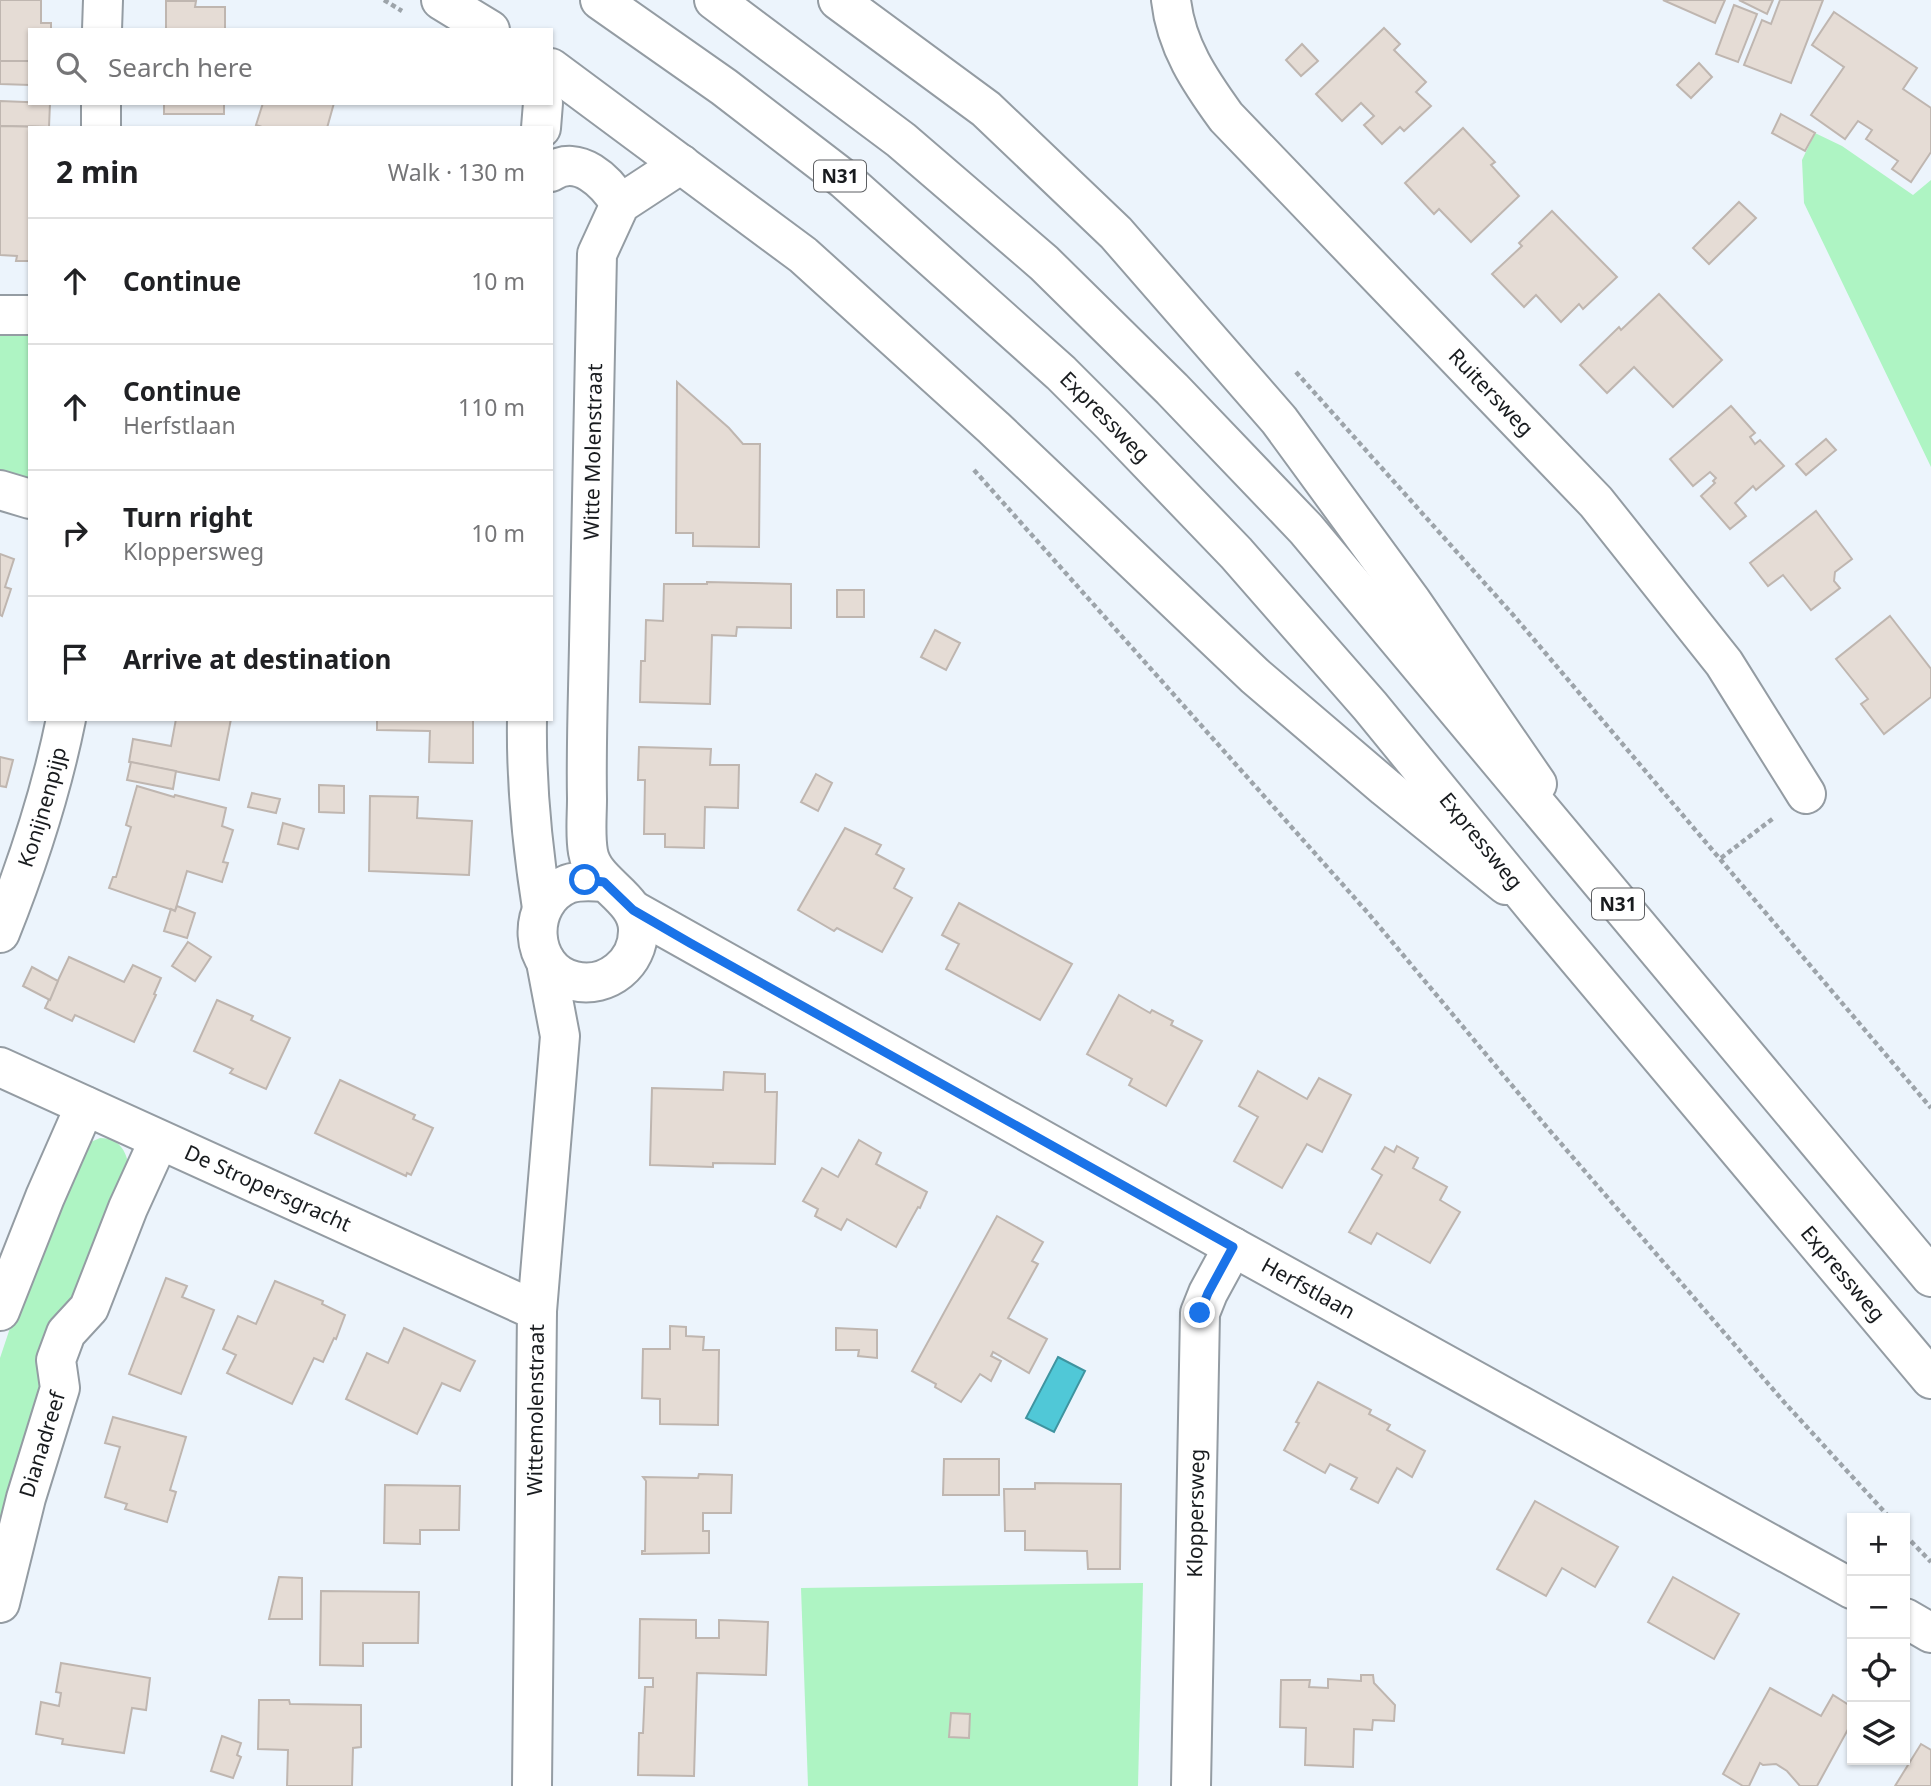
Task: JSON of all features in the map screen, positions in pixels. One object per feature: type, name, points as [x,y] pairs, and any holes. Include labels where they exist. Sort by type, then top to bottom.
[{"type":"main road","points":[[102,28],[103,0]]},
{"type":"main road","points":[[441,0],[487,28]]},
{"type":"main road","name":"Expressweg","points":[[600,0],[724,87],[845,180],[1061,373],[1236,553],[1370,706],[1537,910],[1931,1378]]},
{"type":"main road","name":"N31","points":[[714,0],[901,140],[1044,263],[1110,326],[1306,530],[1931,1277]]},
{"type":"main road","points":[[838,0],[986,109],[1116,233],[1270,410],[1412,602],[1628,915]]},
{"type":"main road","name":"Ruitersweg","points":[[1171,0],[1175,24],[1188,60],[1226,117],[1596,502],[1724,663],[1806,794]]},
{"type":"main road","name":"Expressweg","points":[[553,70],[670,171],[803,255],[994,428],[1255,676],[1385,787],[1537,910]]},
{"type":"main road","points":[[101,105],[101,126]]},
{"type":"main road","points":[[541,126],[542,105]]},
{"type":"main road","points":[[553,171],[558,167],[579,168],[597,175],[610,188],[620,204]]},
{"type":"main road","name":"Witte Molenstraat","points":[[604,882],[588,854],[586,749],[597,254],[620,204],[670,171]]},
{"type":"main road","points":[[0,315],[28,315]]},
{"type":"main road","points":[[0,490],[28,498]]},
{"type":"main road","name":"Konijnenpijp","points":[[0,933],[23,877],[42,816],[66,721]]},
{"type":"main road","points":[[527,721],[526,754],[532,843],[542,908]]},
{"type":"main road","points":[[560,1036],[614,972],[636,946],[638,928],[633,910],[604,882],[585,880],[568,884],[552,894],[542,908],[537,925],[537,942],[546,962],[558,974],[574,981],[614,972],[652,947],[690,943]]},
{"type":"main road","name":"Herfstlaan","points":[[633,910],[1233,1247],[1847,1586]]},
{"type":"main road","name":"Wittemolenstraat","points":[[532,1786],[537,1311],[560,1036],[546,962]]},
{"type":"main road","name":"De Stropersgracht","points":[[0,1067],[537,1311]]},
{"type":"main road","points":[[0,1311],[85,1106]]},
{"type":"main road","name":"Dianadreef","points":[[0,1603],[26,1498],[60,1388],[56,1360],[66,1333],[89,1308],[128,1208],[159,1140]]},
{"type":"main road","name":"Kloppersweg","points":[[1191,1786],[1200,1313],[1233,1247]]},
{"type":"main road","points":[[1910,1621],[1931,1633]]},
{"type":"path","points":[[1290,365],[1514,616],[1931,1108]]},
{"type":"path","points":[[971,466],[1368,913],[1554,1135],[1784,1402],[1885,1513]]},
{"type":"path","points":[[1721,858],[1806,794]]},
{"type":"path","points":[[1910,1540],[1931,1562]]},
{"type":"green space","points":[[1815,133],[1842,146],[1913,195],[1931,180],[1931,467],[1804,203],[1802,160]]},
{"type":"green space","points":[[0,329],[28,330],[28,483],[0,475]]},
{"type":"green space","points":[[100,1138],[112,1140],[120,1146],[129,1167],[43,1388],[0,1532],[0,1358],[12,1322],[86,1144]]},
{"type":"green space","points":[[1143,1583],[1138,1786],[808,1786],[801,1588]]},
{"type":"water","points":[[1058,1357],[1085,1371],[1054,1432],[1026,1418]]},
{"type":"building","points":[[0,0],[41,0],[41,23],[51,23],[51,28],[28,28],[28,61],[0,61]]},
{"type":"building","points":[[1663,0],[1725,0],[1715,23]]},
{"type":"building","points":[[1739,0],[1773,0],[1767,14]]},
{"type":"building","points":[[1780,0],[1823,0],[1791,83],[1744,65],[1762,20],[1771,24]]},
{"type":"building","points":[[166,1],[196,1],[195,7],[225,7],[225,28],[166,28]]},
{"type":"building","points":[[1734,5],[1757,14],[1738,62],[1716,54]]},
{"type":"building","points":[[1834,12],[1917,68],[1903,89],[1931,108],[1931,152],[1911,182],[1892,169],[1898,161],[1866,139],[1872,130],[1858,121],[1845,139],[1811,115],[1844,67],[1812,45]]},
{"type":"building","points":[[1384,28],[1400,44],[1394,50],[1426,82],[1416,92],[1431,106],[1404,131],[1400,127],[1382,144],[1364,125],[1374,116],[1361,103],[1342,121],[1316,94]]},
{"type":"building","points":[[1302,44],[1318,61],[1301,76],[1286,60]]},
{"type":"building","points":[[0,61],[28,61],[28,85],[0,84]]},
{"type":"building","points":[[1699,63],[1712,77],[1691,98],[1677,85]]},
{"type":"building","points":[[0,101],[50,105],[49,126],[0,126]]},
{"type":"building","points":[[164,105],[224,105],[224,114],[164,114]]},
{"type":"building","points":[[262,105],[333,105],[328,126],[256,125]]},
{"type":"building","points":[[1781,114],[1815,133],[1805,151],[1772,133]]},
{"type":"building","points":[[0,126],[28,127],[28,261],[16,261],[17,256],[0,255]]},
{"type":"building","points":[[1463,128],[1495,162],[1491,165],[1519,196],[1471,242],[1439,209],[1434,214],[1405,183]]},
{"type":"building","points":[[1739,202],[1756,218],[1709,264],[1693,248]]},
{"type":"building","points":[[1552,211],[1617,277],[1583,309],[1579,304],[1561,322],[1536,295],[1524,307],[1492,274],[1522,246],[1519,243]]},
{"type":"building","points":[[1659,294],[1722,360],[1673,407],[1634,367],[1607,393],[1580,365],[1619,327],[1621,330]]},
{"type":"building","points":[[677,382],[743,444],[760,444],[759,547],[693,546],[693,533],[676,533]]},
{"type":"building","points":[[1731,406],[1755,433],[1750,437],[1755,444],[1760,440],[1784,466],[1756,490],[1753,486],[1735,503],[1746,516],[1730,529],[1701,496],[1715,483],[1713,481],[1716,478],[1710,472],[1693,486],[1670,459]]},
{"type":"building","points":[[1826,439],[1836,450],[1806,475],[1796,464]]},
{"type":"building","points":[[1816,511],[1852,559],[1835,572],[1834,581],[1840,588],[1811,610],[1783,575],[1768,586],[1750,563]]},
{"type":"building","points":[[0,554],[14,559],[5,587],[11,589],[2,616],[0,615]]},
{"type":"building","points":[[664,584],[791,584],[791,628],[737,627],[736,636],[712,635],[710,704],[640,702],[646,620],[663,621]]},
{"type":"building","points":[[837,590],[864,590],[864,617],[837,617]]},
{"type":"building","points":[[1890,616],[1931,669],[1931,697],[1884,734],[1861,704],[1868,699],[1836,659]]},
{"type":"building","points":[[935,630],[960,643],[946,670],[921,657]]},
{"type":"building","points":[[176,721],[231,721],[219,780],[129,762],[133,739],[171,746]]},
{"type":"building","points":[[377,721],[473,721],[473,763],[429,762],[430,731],[377,730]]},
{"type":"building","points":[[639,747],[711,749],[710,765],[739,765],[738,808],[705,807],[704,848],[665,847],[665,834],[644,834],[645,780],[638,780]]},
{"type":"building","points":[[0,757],[13,760],[6,787],[0,786]]},
{"type":"building","points":[[131,762],[176,771],[173,789],[127,780]]},
{"type":"building","points":[[816,774],[832,783],[818,811],[801,802]]},
{"type":"building","points":[[319,785],[344,786],[344,813],[319,812]]},
{"type":"building","points":[[137,786],[226,808],[222,826],[233,830],[223,862],[228,863],[222,882],[187,871],[175,911],[109,888],[113,877],[116,877],[131,827],[126,825]]},
{"type":"building","points":[[252,793],[280,799],[276,813],[248,807]]},
{"type":"building","points":[[370,796],[418,797],[417,818],[472,821],[469,875],[369,871]]},
{"type":"building","points":[[283,823],[304,829],[298,849],[278,844]]},
{"type":"building","points":[[845,828],[881,845],[876,854],[904,869],[894,888],[912,898],[882,952],[837,928],[834,931],[798,910]]},
{"type":"building","points":[[959,903],[1072,964],[1040,1020],[946,969],[959,944],[942,935]]},
{"type":"building","points":[[177,906],[195,913],[187,938],[164,931],[171,909],[175,911]]},
{"type":"building","points":[[188,942],[211,957],[195,981],[172,966]]},
{"type":"building","points":[[69,957],[124,982],[133,965],[161,978],[134,1042],[75,1015],[72,1021],[45,1008]]},
{"type":"building","points":[[32,967],[58,981],[50,1000],[23,986]]},
{"type":"building","points":[[1119,995],[1150,1013],[1152,1010],[1173,1021],[1171,1025],[1202,1041],[1166,1106],[1129,1085],[1132,1079],[1087,1054]]},
{"type":"building","points":[[217,1000],[253,1016],[251,1020],[290,1038],[266,1089],[230,1073],[233,1069],[194,1051]]},
{"type":"building","points":[[1258,1071],[1307,1099],[1319,1078],[1351,1095],[1322,1152],[1307,1144],[1282,1188],[1234,1161],[1258,1117],[1239,1106]]},
{"type":"building","points":[[724,1072],[765,1074],[765,1092],[777,1092],[775,1164],[713,1163],[713,1167],[650,1165],[652,1088],[723,1090]]},
{"type":"building","points":[[340,1080],[415,1115],[413,1119],[433,1128],[411,1175],[407,1173],[406,1176],[315,1133]]},
{"type":"building","points":[[859,1140],[881,1153],[876,1164],[927,1192],[896,1247],[847,1219],[841,1230],[815,1216],[818,1209],[803,1201],[822,1168],[838,1177]]},
{"type":"building","points":[[1397,1146],[1418,1158],[1413,1168],[1447,1187],[1440,1200],[1460,1212],[1430,1263],[1377,1233],[1371,1244],[1349,1232],[1382,1175],[1372,1169],[1385,1147],[1394,1152]]},
{"type":"building","points":[[997,1216],[1043,1242],[1032,1261],[1038,1264],[1008,1318],[1047,1339],[1029,1373],[993,1352],[991,1356],[1001,1361],[991,1381],[980,1374],[961,1402],[912,1371]]},
{"type":"building","points":[[166,1278],[187,1286],[182,1297],[214,1310],[181,1394],[129,1374]]},
{"type":"building","points":[[275,1281],[323,1301],[322,1304],[345,1315],[323,1362],[314,1358],[292,1404],[227,1373],[236,1355],[223,1349],[238,1316],[256,1324]]},
{"type":"building","points":[[670,1326],[686,1327],[686,1336],[704,1337],[703,1350],[719,1350],[718,1425],[660,1424],[660,1399],[642,1398],[643,1349],[670,1349]]},
{"type":"building","points":[[404,1328],[475,1361],[460,1391],[442,1383],[417,1434],[346,1399],[367,1353],[388,1363]]},
{"type":"building","points":[[836,1328],[877,1330],[877,1358],[858,1356],[859,1350],[836,1350]]},
{"type":"building","points":[[1318,1382],[1371,1410],[1369,1414],[1390,1425],[1387,1430],[1425,1451],[1412,1477],[1397,1468],[1378,1503],[1351,1489],[1357,1478],[1330,1464],[1325,1473],[1284,1450]]},
{"type":"building","points":[[113,1417],[186,1437],[170,1490],[176,1492],[167,1522],[125,1509],[127,1504],[105,1497],[120,1447],[105,1443]]},
{"type":"building","points":[[944,1459],[999,1459],[999,1495],[943,1495]]},
{"type":"building","points":[[699,1474],[732,1475],[731,1513],[703,1513],[703,1531],[709,1531],[709,1553],[642,1554],[642,1551],[645,1551],[646,1481],[643,1477],[698,1478]]},
{"type":"building","points":[[1035,1483],[1121,1484],[1120,1569],[1088,1569],[1087,1551],[1025,1550],[1025,1531],[1005,1531],[1004,1489],[1035,1489]]},
{"type":"building","points":[[385,1485],[460,1486],[459,1530],[420,1530],[420,1544],[384,1543]]},
{"type":"building","points":[[1535,1501],[1618,1547],[1595,1587],[1562,1568],[1546,1596],[1497,1569]]},
{"type":"building","points":[[279,1577],[302,1578],[302,1619],[269,1619]]},
{"type":"building","points":[[1673,1577],[1739,1614],[1714,1659],[1648,1622]]},
{"type":"building","points":[[321,1591],[419,1592],[418,1643],[363,1643],[363,1666],[320,1665]]},
{"type":"building","points":[[640,1619],[696,1620],[696,1638],[719,1638],[719,1620],[768,1622],[766,1675],[697,1673],[694,1776],[638,1775],[639,1733],[643,1733],[645,1687],[653,1687],[653,1678],[639,1678]]},
{"type":"building","points":[[61,1663],[150,1678],[146,1710],[132,1708],[124,1753],[62,1744],[63,1739],[36,1734],[41,1702],[59,1706],[61,1693],[56,1692]]},
{"type":"building","points":[[1361,1675],[1373,1675],[1374,1683],[1395,1705],[1394,1721],[1373,1720],[1372,1730],[1354,1729],[1353,1767],[1305,1765],[1306,1728],[1280,1727],[1281,1680],[1310,1680],[1309,1687],[1328,1688],[1328,1679],[1361,1681]]},
{"type":"building","points":[[1770,1688],[1821,1716],[1833,1695],[1847,1704],[1847,1731],[1817,1786],[1800,1786],[1787,1771],[1776,1764],[1760,1763],[1749,1786],[1743,1786],[1723,1774]]},
{"type":"building","points":[[259,1700],[289,1700],[290,1704],[361,1705],[361,1747],[353,1748],[352,1786],[287,1786],[288,1750],[258,1749]]},
{"type":"building","points":[[951,1713],[970,1714],[969,1738],[949,1737]]},
{"type":"building","points":[[222,1736],[241,1743],[237,1755],[241,1757],[233,1778],[211,1771]]},
{"type":"building","points":[[1921,1744],[1931,1750],[1931,1786],[1895,1786]]},
{"type":"route","points":[[585,880],[604,882],[633,910],[1233,1247],[1200,1313]]}]
